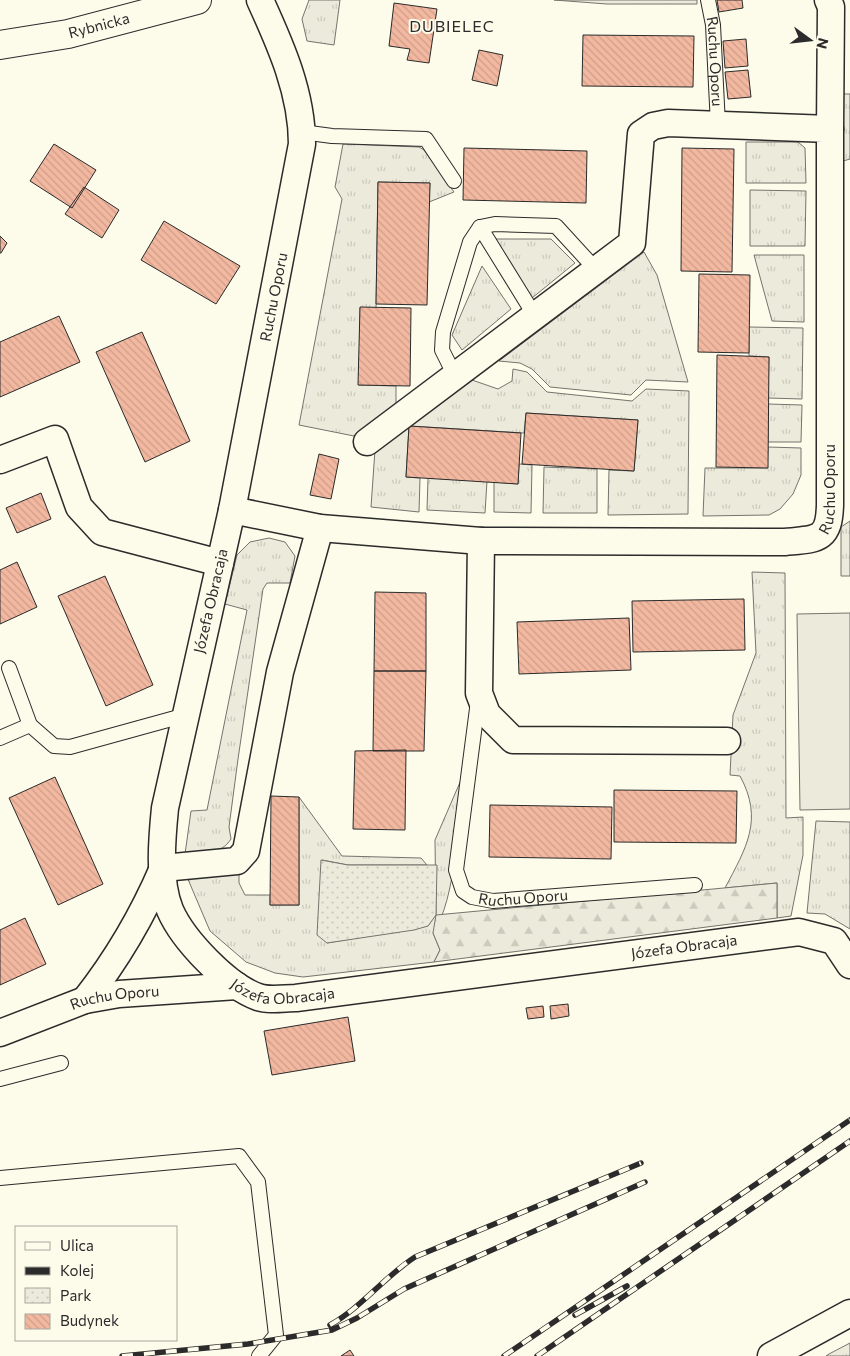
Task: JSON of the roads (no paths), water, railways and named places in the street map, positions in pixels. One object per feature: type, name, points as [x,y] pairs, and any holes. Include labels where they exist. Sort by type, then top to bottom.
[{"type":"street","name":"Rybnicka","points":[[0,45],[68,34],[197,0]]},
{"type":"street","name":"Ruchu Oporu","points":[[260,0],[278,40],[294,87],[302,115],[302,144],[232,510],[320,528],[481,541],[785,542],[809,539],[822,535],[829,525],[831,7],[828,0]]},
{"type":"street","name":"Ruchu Oporu","points":[[367,442],[632,243],[641,134],[653,126],[668,123],[830,129]]},
{"type":"street","points":[[0,460],[55,439],[79,508],[102,532],[220,563]]},
{"type":"street","name":"Józefa Obracaja","points":[[232,510],[165,808],[160,847],[170,910],[202,955],[236,986],[260,998],[296,998],[799,932],[834,941],[850,965]]},
{"type":"street","points":[[86,1000],[113,964],[135,929],[163,868],[237,860],[246,852],[280,672],[320,528]]},
{"type":"street","name":"Ruchu Oporu","points":[[481,541],[479,693],[487,714],[513,740],[727,741]]},
{"type":"street","name":"Ruchu Oporu","points":[[0,1033],[86,1000],[119,994],[236,986]]},
{"type":"street","points":[[771,1356],[850,1313]]},
{"type":"lane","name":"Ruchu Oporu","points":[[708,0],[713,24],[718,125]]},
{"type":"lane","points":[[302,132],[332,136],[426,139],[454,180]]},
{"type":"lane","points":[[455,376],[442,350],[443,332],[470,242],[480,227],[495,224],[556,226],[595,271]]},
{"type":"lane","points":[[480,227],[535,316]]},
{"type":"lane","points":[[9,668],[30,725],[54,746],[70,747],[186,715]]},
{"type":"lane","name":"Ruchu Oporu","points":[[479,693],[456,870],[463,891],[472,897],[493,901],[695,885]]},
{"type":"lane","points":[[0,738],[30,725]]},
{"type":"lane","points":[[0,1079],[61,1063]]},
{"type":"lane","points":[[0,1178],[239,1156],[258,1182],[276,1335],[259,1356]]},
{"type":"railway","points":[[504,1356],[850,1120]]},
{"type":"railway","points":[[537,1356],[850,1141]]},
{"type":"railway","points":[[330,1325],[342,1318],[415,1257],[641,1163]]},
{"type":"railway","points":[[122,1356],[248,1344],[332,1330],[357,1318],[404,1289],[645,1182]]},
{"type":"railway","points":[[575,1315],[627,1286]]},
{"type":"district","name":"DUBIELEC","points":[[452,26]]}]
